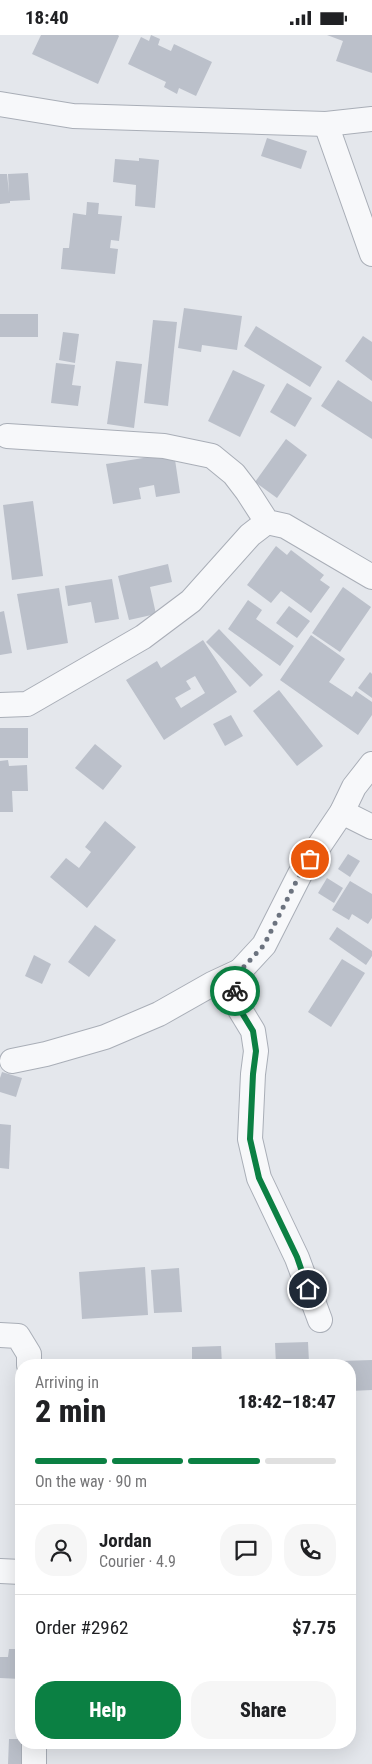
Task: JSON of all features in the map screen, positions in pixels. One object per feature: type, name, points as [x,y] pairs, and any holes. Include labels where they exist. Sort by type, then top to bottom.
[{"type":"street","points":[[0,104],[73,116],[326,124],[372,119]]},
{"type":"street","points":[[326,124],[372,254]]},
{"type":"street","points":[[8,436],[164,446],[212,456],[234,474],[267,522],[285,526],[372,577]]},
{"type":"street","points":[[0,705],[27,704],[143,637],[191,601],[250,535],[267,522]]},
{"type":"street","points":[[320,1320],[297,1257],[259,1178],[250,1139],[256,1051],[253,1031],[239,1008],[234,986],[240,971],[264,945],[300,874],[342,812],[354,787],[372,764]]},
{"type":"street","points":[[342,812],[372,827]]},
{"type":"street","points":[[12,1061],[46,1054],[105,1037],[159,1014],[212,984],[240,971]]},
{"type":"street","points":[[0,1335],[18,1336],[29,1353],[29,1359]]},
{"type":"street","points":[[0,1571],[15,1572]]},
{"type":"street","points":[[34,1749],[34,1764]]},
{"type":"building","points":[[41,35],[119,36],[98,84],[32,54]]},
{"type":"building","points":[[151,35],[160,39],[158,45],[171,51],[174,44],[212,62],[196,96],[179,88],[177,94],[164,87],[166,82],[128,64],[141,37],[149,41]]},
{"type":"building","points":[[327,35],[372,35],[372,73],[336,61],[343,41]]},
{"type":"building","points":[[267,138],[307,151],[301,169],[261,156]]},
{"type":"building","points":[[139,158],[159,160],[155,208],[135,206],[136,185],[113,182],[115,159],[139,161]]},
{"type":"building","points":[[28,173],[30,200],[10,201],[10,203],[0,204],[0,174],[7,174],[9,193],[8,174]]},
{"type":"building","points":[[87,202],[99,203],[98,214],[122,216],[119,241],[111,240],[110,248],[118,249],[115,274],[61,269],[63,248],[69,248],[73,213],[86,215]]},
{"type":"building","points":[[184,308],[242,316],[237,350],[202,345],[201,352],[178,348]]},
{"type":"building","points":[[0,314],[38,314],[38,337],[0,337]]},
{"type":"building","points":[[153,320],[177,322],[168,406],[144,403]]},
{"type":"building","points":[[256,326],[322,367],[310,387],[244,346]]},
{"type":"building","points":[[63,332],[79,334],[75,363],[59,360]]},
{"type":"building","points":[[363,336],[372,342],[372,381],[345,361]]},
{"type":"building","points":[[116,361],[142,364],[134,428],[107,424]]},
{"type":"building","points":[[56,363],[75,365],[72,385],[81,386],[78,406],[51,403]]},
{"type":"building","points":[[233,370],[265,385],[240,437],[208,421]]},
{"type":"building","points":[[338,380],[372,402],[372,439],[321,406]]},
{"type":"building","points":[[287,383],[312,398],[295,427],[270,412]]},
{"type":"building","points":[[286,439],[307,455],[277,498],[255,482]]},
{"type":"building","points":[[174,453],[180,493],[156,497],[154,485],[139,488],[141,499],[113,504],[106,464]]},
{"type":"building","points":[[33,501],[43,576],[12,580],[3,505]]},
{"type":"building","points":[[276,546],[287,555],[291,550],[324,575],[320,580],[330,587],[311,613],[281,591],[271,603],[247,585]]},
{"type":"building","points":[[168,564],[172,582],[150,587],[156,614],[129,620],[118,576]]},
{"type":"building","points":[[112,579],[119,619],[95,623],[91,602],[68,606],[65,586]]},
{"type":"building","points":[[343,587],[371,607],[340,652],[312,633]]},
{"type":"building","points":[[59,588],[68,643],[27,650],[17,594]]},
{"type":"building","points":[[248,600],[262,610],[256,619],[294,646],[280,666],[228,629]]},
{"type":"building","points":[[289,606],[310,621],[297,638],[276,623]]},
{"type":"building","points":[[4,611],[12,653],[0,655],[0,612]]},
{"type":"building","points":[[219,629],[263,675],[250,687],[206,642]]},
{"type":"building","points":[[311,635],[345,659],[329,682],[352,697],[356,691],[372,702],[372,715],[358,735],[280,680]]},
{"type":"building","points":[[203,640],[237,692],[164,740],[126,680],[157,661],[161,668]],"holes":[[[195,676],[205,693],[181,708],[175,698],[191,689],[186,681]]]},
{"type":"building","points":[[370,672],[372,674],[372,698],[358,688]]},
{"type":"building","points":[[279,690],[323,746],[297,766],[253,711]]},
{"type":"building","points":[[231,715],[243,736],[225,746],[213,724]]},
{"type":"building","points":[[0,728],[28,728],[28,758],[0,758]]},
{"type":"building","points":[[95,744],[122,766],[103,790],[75,768]]},
{"type":"building","points":[[8,760],[9,766],[27,765],[28,791],[12,791],[13,812],[0,812],[0,761]]},
{"type":"building","points":[[105,821],[136,847],[87,908],[50,877],[66,858],[79,868],[91,852],[85,847]]},
{"type":"building","points":[[348,854],[360,861],[350,877],[338,869]]},
{"type":"building","points":[[327,878],[343,888],[334,903],[318,893]]},
{"type":"building","points":[[350,881],[372,894],[372,918],[368,924],[352,914],[349,920],[332,910]]},
{"type":"building","points":[[95,925],[116,940],[89,977],[68,962]]},
{"type":"building","points":[[337,927],[372,951],[372,956],[366,965],[329,939]]},
{"type":"building","points":[[34,955],[51,964],[42,984],[25,976]]},
{"type":"building","points":[[342,959],[365,973],[331,1027],[308,1012]]},
{"type":"building","points":[[2,1072],[22,1078],[16,1097],[0,1092]]},
{"type":"building","points":[[0,1124],[11,1125],[9,1169],[0,1168]]},
{"type":"building","points":[[145,1267],[148,1315],[82,1319],[79,1272]]},
{"type":"building","points":[[179,1268],[182,1312],[154,1313],[151,1270]]},
{"type":"building","points":[[308,1342],[309,1359],[276,1359],[275,1343]]},
{"type":"building","points":[[221,1346],[222,1359],[192,1359],[192,1347]]},
{"type":"building","points":[[372,1360],[372,1390],[356,1391],[356,1361]]},
{"type":"building","points":[[9,1649],[15,1649],[15,1679],[0,1678],[0,1657],[8,1657]]},
{"type":"building","points":[[9,1739],[15,1739],[15,1749],[31,1749],[30,1764],[8,1764]]},
{"type":"way so far","points":[[235,991],[234,986],[240,971],[264,945],[300,874],[310,859]]},
{"type":"route","points":[[235,991],[239,1008],[253,1031],[256,1051],[250,1139],[259,1178],[297,1257],[308,1289]]}]
